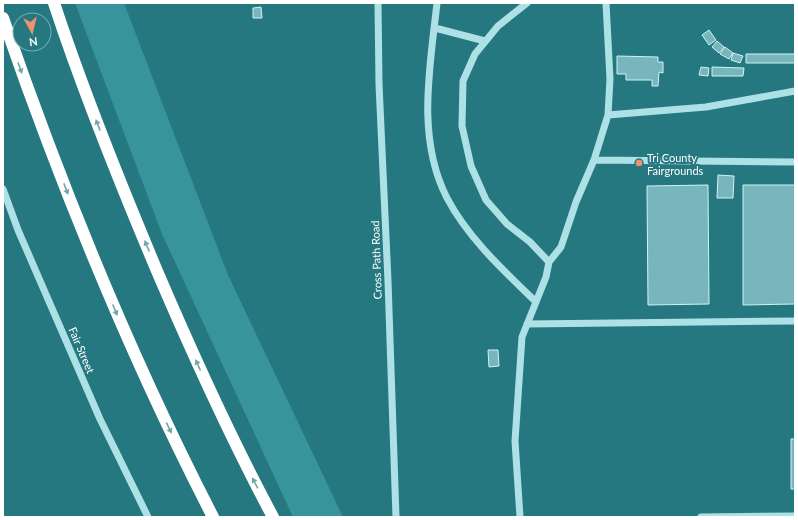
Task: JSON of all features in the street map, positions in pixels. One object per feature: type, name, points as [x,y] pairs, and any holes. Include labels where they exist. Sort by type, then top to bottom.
[{"type":"highway","points":[[54,3],[112,161],[155,266],[231,436],[273,517]]},
{"type":"highway","points":[[3,18],[57,166],[109,297],[158,406],[213,517]]},
{"type":"street","name":"Cross Path Road","points":[[378,3],[379,84],[396,517]]},
{"type":"street","points":[[437,3],[428,104],[429,139],[437,173],[447,198],[475,238],[536,302]]},
{"type":"street","points":[[527,3],[498,26],[475,54],[463,81],[462,126],[471,166],[486,200],[507,224],[530,242],[549,262]]},
{"type":"street","points":[[520,517],[515,441],[522,337],[546,277],[549,262],[561,247],[576,202],[594,160],[608,115],[610,79],[606,3]]},
{"type":"street","points":[[435,28],[485,42]]},
{"type":"street","points":[[608,115],[706,107],[795,91]]},
{"type":"street","points":[[594,160],[795,162]]},
{"type":"street","name":"Fair Street","points":[[3,189],[18,230],[97,412],[148,517]]},
{"type":"street","points":[[527,324],[795,321]]},
{"type":"street","points":[[701,517],[795,516]]},
{"type":"shaded area","points":[[75,3],[124,3],[228,275],[343,517],[293,517],[162,234]]},
{"type":"building","points":[[261,7],[262,18],[253,18],[253,8]]},
{"type":"building","points":[[709,30],[716,40],[709,45],[702,35]]},
{"type":"building","points":[[717,41],[724,47],[719,53],[712,47]]},
{"type":"building","points":[[725,47],[733,53],[729,59],[720,54]]},
{"type":"building","points":[[733,53],[743,56],[740,63],[731,60]]},
{"type":"building","points":[[746,54],[795,54],[795,63],[746,63]]},
{"type":"building","points":[[617,56],[658,57],[658,62],[663,62],[663,73],[659,72],[658,86],[652,86],[652,80],[626,80],[626,74],[617,74]]},
{"type":"building","points":[[701,67],[709,68],[708,76],[699,75]]},
{"type":"building","points":[[712,67],[744,68],[743,76],[712,76]]},
{"type":"building","points":[[718,175],[734,176],[733,198],[717,198]]},
{"type":"building","points":[[708,185],[709,304],[648,305],[647,186]]},
{"type":"building","points":[[743,185],[795,185],[795,304],[743,305]]},
{"type":"building","points":[[488,350],[498,350],[499,366],[489,367]]},
{"type":"building","points":[[791,439],[795,439],[795,489],[791,489]]},
{"type":"place","name":"Tri County Fairgrounds","points":[[639,163]]}]
